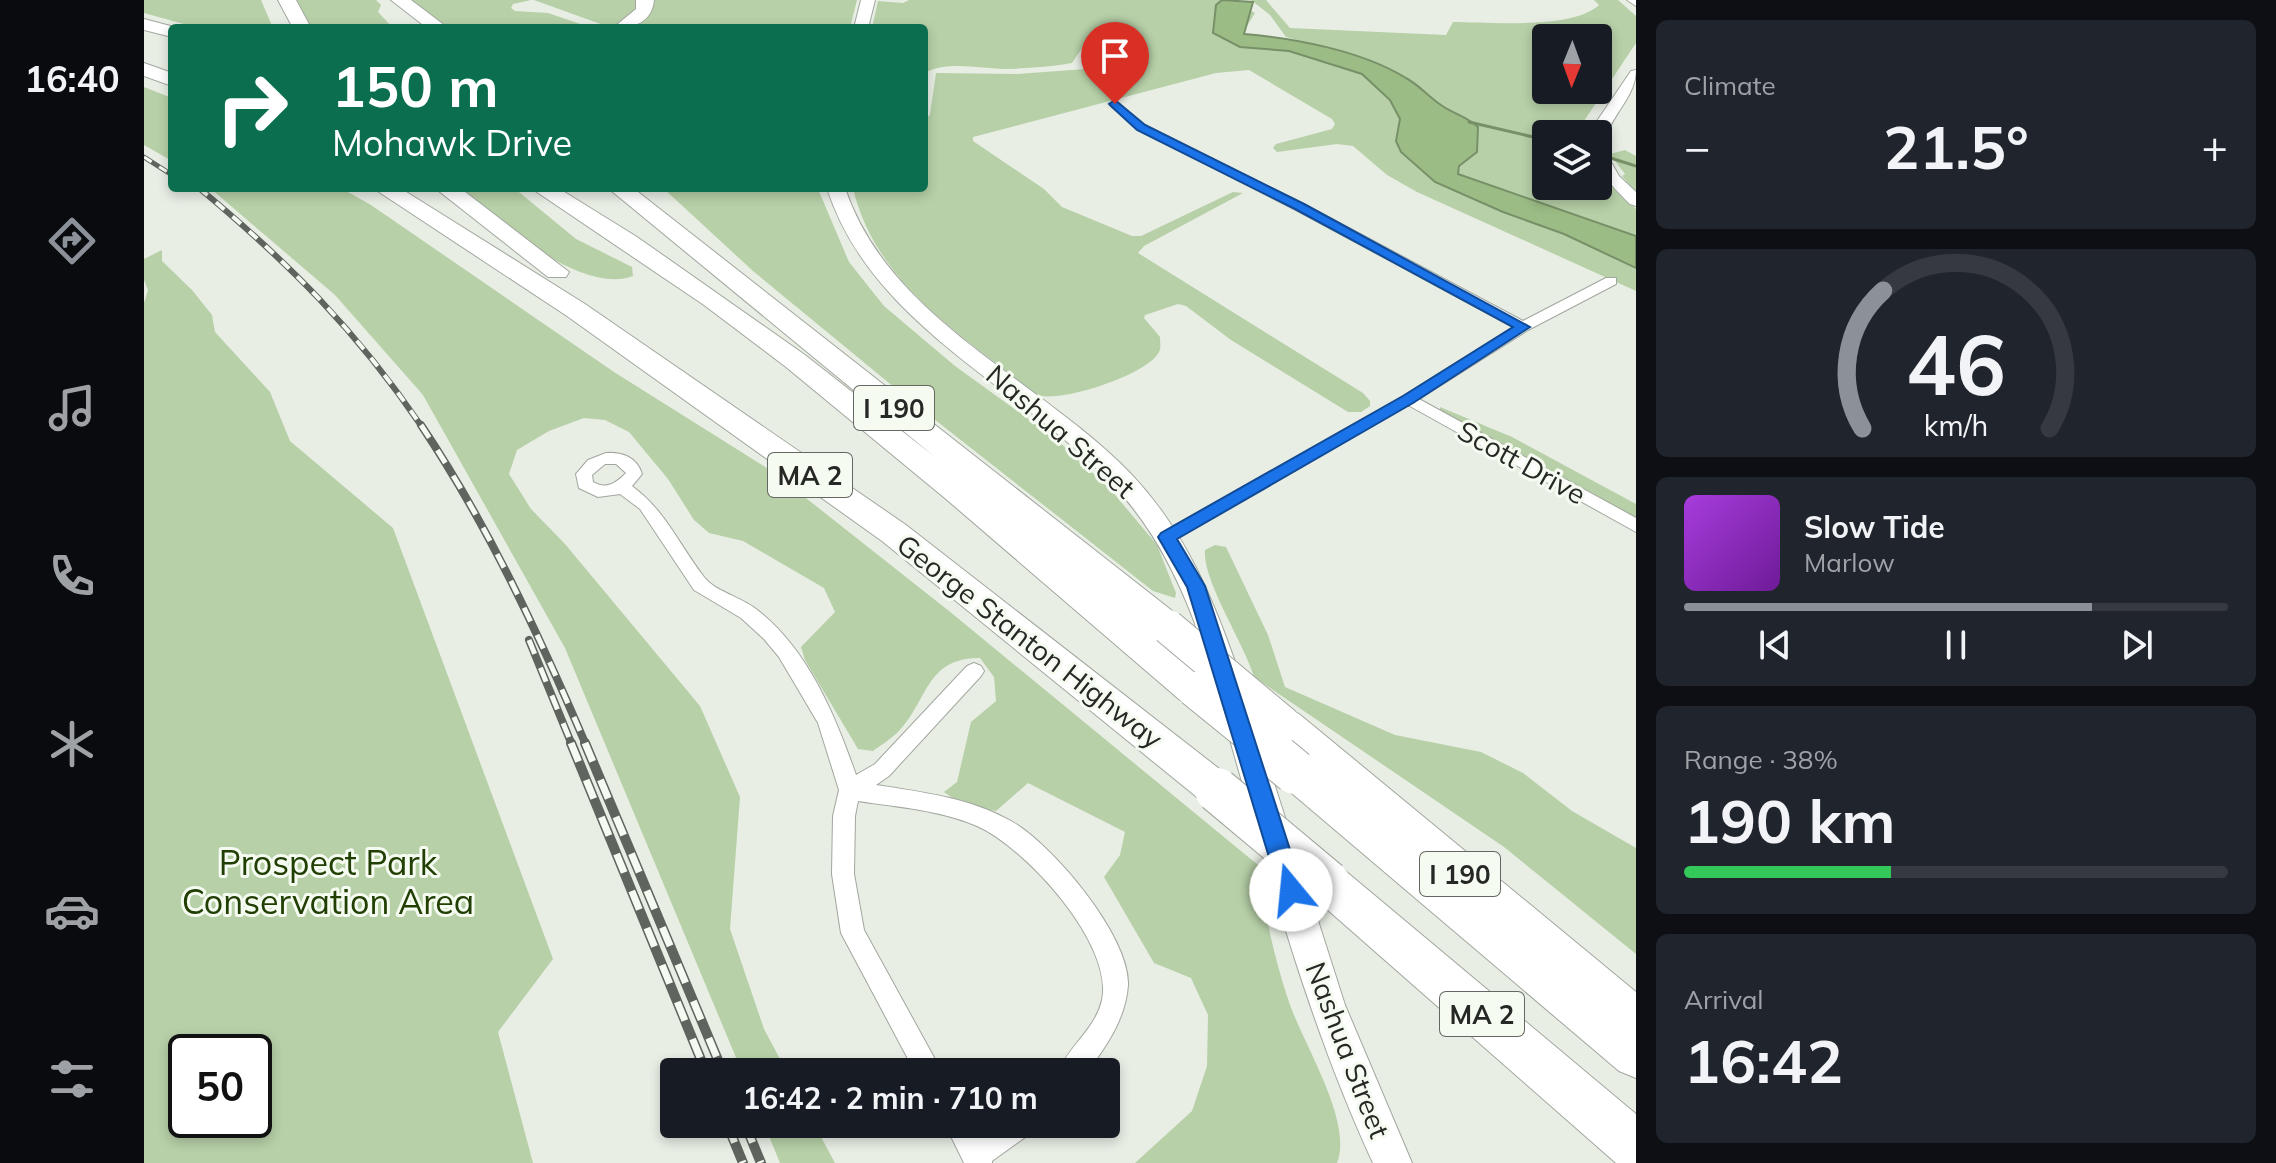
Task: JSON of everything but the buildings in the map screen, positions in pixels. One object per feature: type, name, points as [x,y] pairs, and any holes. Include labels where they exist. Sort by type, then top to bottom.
[{"type":"highway","points":[[287,0],[300,24]]},
{"type":"highway","points":[[389,0],[415,24]]},
{"type":"highway","points":[[400,0],[433,24]]},
{"type":"highway","points":[[627,24],[644,11],[645,0]]},
{"type":"highway","points":[[144,24],[168,31]]},
{"type":"highway","points":[[144,69],[168,78]]},
{"type":"highway","name":"George Stanton Highway","points":[[390,192],[576,310],[894,533],[1217,790],[1636,1147]]},
{"type":"highway","points":[[451,192],[760,422],[894,533]]},
{"type":"highway","name":"MA 2","points":[[548,192],[651,257],[807,370],[1636,1054]]},
{"type":"highway","name":"I 190","points":[[624,192],[1168,627],[1636,1022]]},
{"type":"highway","points":[[652,192],[750,293]]},
{"type":"main road","name":"Nashua Street","points":[[837,192],[848,226],[884,278],[912,307],[1070,433],[1105,465],[1141,501],[1196,586],[1335,1032],[1365,1108],[1393,1163]]},
{"type":"street","points":[[1605,120],[1636,74]]},
{"type":"street","points":[[1115,104],[1141,127],[1300,207],[1523,327]]},
{"type":"street","points":[[1612,176],[1636,201]]},
{"type":"street","points":[[1167,537],[1408,399],[1523,327],[1611,281]]},
{"type":"street","name":"Scott Drive","points":[[1408,399],[1636,526]]},
{"type":"street","points":[[622,487],[646,505],[700,585],[748,613],[786,652],[827,721],[850,790],[844,816],[843,874],[853,933],[921,1058]]},
{"type":"street","points":[[850,790],[882,770],[974,671]]},
{"type":"street","points":[[850,790],[947,807],[1005,829],[1055,876],[1107,942],[1117,974],[1117,990],[1106,1023],[1081,1058]]},
{"type":"street","points":[[966,1138],[977,1159],[1004,1138]]},
{"type":"green space","points":[[144,0],[261,0],[271,24],[184,24],[144,13]]},
{"type":"green space","points":[[295,0],[376,0],[381,5],[378,12],[389,24],[307,24]]},
{"type":"green space","points":[[406,0],[531,0],[513,4],[511,8],[515,11],[548,13],[580,24],[443,24]]},
{"type":"green space","points":[[534,0],[635,0],[636,10],[621,24],[600,24]]},
{"type":"green space","points":[[650,0],[857,0],[851,24],[634,24]]},
{"type":"green space","points":[[909,0],[1231,0],[1255,13],[1245,29],[1245,36],[1270,49],[1289,51],[1362,74],[1390,100],[1400,119],[1396,141],[1435,181],[1503,212],[1564,234],[1636,268],[1636,291],[1417,192],[1387,175],[1353,146],[1337,144],[1277,152],[1273,148],[1276,144],[1332,129],[1335,124],[1332,119],[1249,70],[1216,73],[973,137],[973,141],[1044,189],[1062,207],[1132,236],[1141,236],[1233,192],[1243,193],[1144,246],[1138,253],[1363,393],[1370,406],[1361,412],[1348,412],[1231,340],[1186,306],[1178,304],[1145,315],[1144,318],[1160,337],[1160,351],[1149,363],[1100,386],[1064,395],[1037,395],[926,306],[902,280],[881,253],[864,222],[854,192],[928,192],[928,117],[936,73],[1017,74],[1099,68],[1116,63],[1121,49],[1100,43],[1082,48],[1072,63],[1056,65],[1008,69],[954,66],[928,71],[928,24],[873,24],[878,1],[903,3]]},
{"type":"green space","points":[[1251,0],[1266,0],[1290,28],[1446,35],[1453,22],[1508,23],[1570,18],[1599,5],[1594,0],[1618,0],[1636,16],[1636,43],[1612,79],[1612,24],[1532,24],[1532,104],[1595,104],[1585,120],[1532,120],[1532,200],[1458,174],[1471,120],[1444,108],[1407,78],[1370,61],[1286,37],[1270,15]]},
{"type":"green space","points":[[144,87],[168,96],[168,159],[144,145]]},
{"type":"green space","points":[[1625,150],[1636,156],[1636,193],[1622,176],[1625,174],[1612,153]]},
{"type":"green space","points":[[1612,186],[1636,209],[1636,236],[1533,200],[1612,200]]},
{"type":"green space","points":[[215,192],[348,192],[371,205],[614,372],[773,472],[949,611],[1258,865],[1282,980],[1338,1125],[1340,1145],[1337,1163],[1135,1163],[1192,1111],[1207,1066],[1208,1015],[1191,978],[1154,963],[1104,877],[1120,855],[1125,832],[1028,783],[996,811],[964,806],[944,792],[957,782],[971,722],[996,701],[994,677],[980,658],[948,665],[930,683],[908,720],[895,735],[873,751],[858,749],[805,660],[801,647],[835,612],[824,588],[743,541],[709,533],[694,520],[668,479],[629,432],[605,420],[584,418],[549,431],[517,450],[509,474],[531,509],[565,544],[700,706],[740,797],[730,929],[764,1029],[780,1058],[736,1058],[565,648],[423,395],[335,295]]},
{"type":"green space","points":[[459,192],[519,192],[576,239],[632,267],[633,276],[612,279],[588,275],[539,251]]},
{"type":"green space","points":[[667,192],[819,192],[849,262],[884,306],[955,366],[1056,439],[1111,490],[1157,545],[1176,593],[1175,598],[1153,591],[906,397],[753,271]]},
{"type":"green space","name":"Prospect Park Conservation Area","points":[[162,250],[162,261],[212,315],[215,332],[270,392],[290,441],[393,528],[553,959],[498,1032],[533,1163],[144,1163],[144,303],[148,290],[144,280],[144,259]]},
{"type":"green space","points":[[1440,407],[1512,437],[1636,504],[1636,520],[1440,410]]},
{"type":"green space","points":[[1215,545],[1226,547],[1268,635],[1285,687],[1395,735],[1481,752],[1523,773],[1572,811],[1636,848],[1636,954],[1504,847],[1254,677],[1210,578],[1205,550]]},
{"type":"green space","points":[[770,1138],[822,1138],[835,1163],[780,1163]]},
{"type":"shaded area","points":[[1222,0],[1253,2],[1244,34],[1349,53],[1411,81],[1441,105],[1478,127],[1477,152],[1459,166],[1458,174],[1636,236],[1636,268],[1564,234],[1503,212],[1435,182],[1401,152],[1396,141],[1400,119],[1390,100],[1362,74],[1289,51],[1240,47],[1213,33],[1216,5]]},
{"type":"waterway","points":[[1469,122],[1532,137]]},
{"type":"waterway","points":[[1612,158],[1636,166]]},
{"type":"railway","points":[[144,157],[168,172]]},
{"type":"railway","points":[[204,192],[263,243],[320,299],[372,359],[422,427]]},
{"type":"railway","points":[[421,425],[511,581],[586,745]]},
{"type":"railway","points":[[529,640],[572,745]]},
{"type":"railway","points":[[571,743],[700,1058]]},
{"type":"railway","points":[[585,743],[717,1058]]},
{"type":"railway","points":[[733,1138],[743,1163]]},
{"type":"railway","points":[[751,1138],[761,1163]]},
{"type":"route","points":[[1115,104],[1141,127],[1300,207],[1523,327],[1408,399],[1167,537],[1196,586],[1291,890]]}]
